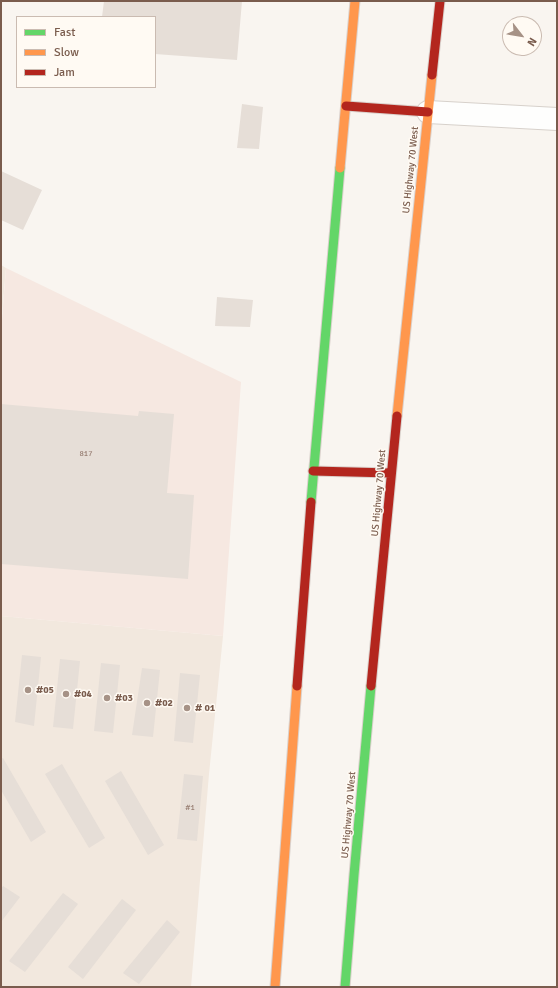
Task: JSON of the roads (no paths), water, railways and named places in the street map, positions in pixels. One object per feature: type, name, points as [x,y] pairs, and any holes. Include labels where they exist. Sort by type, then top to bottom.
[{"type":"highway","points":[[275,987],[312,471],[355,1]]},
{"type":"highway","name":"US Highway 70 West","points":[[345,987],[392,473],[440,1]]},
{"type":"highway","points":[[346,106],[428,112]]},
{"type":"highway","points":[[312,471],[392,473]]},
{"type":"street","points":[[428,112],[557,119]]},
{"type":"place","name":"#05","points":[[28,690]]},
{"type":"place","name":"#04","points":[[66,694]]},
{"type":"place","name":"#03","points":[[107,698]]},
{"type":"place","name":"#02","points":[[147,703]]},
{"type":"place","name":"# 01","points":[[187,708]]}]
